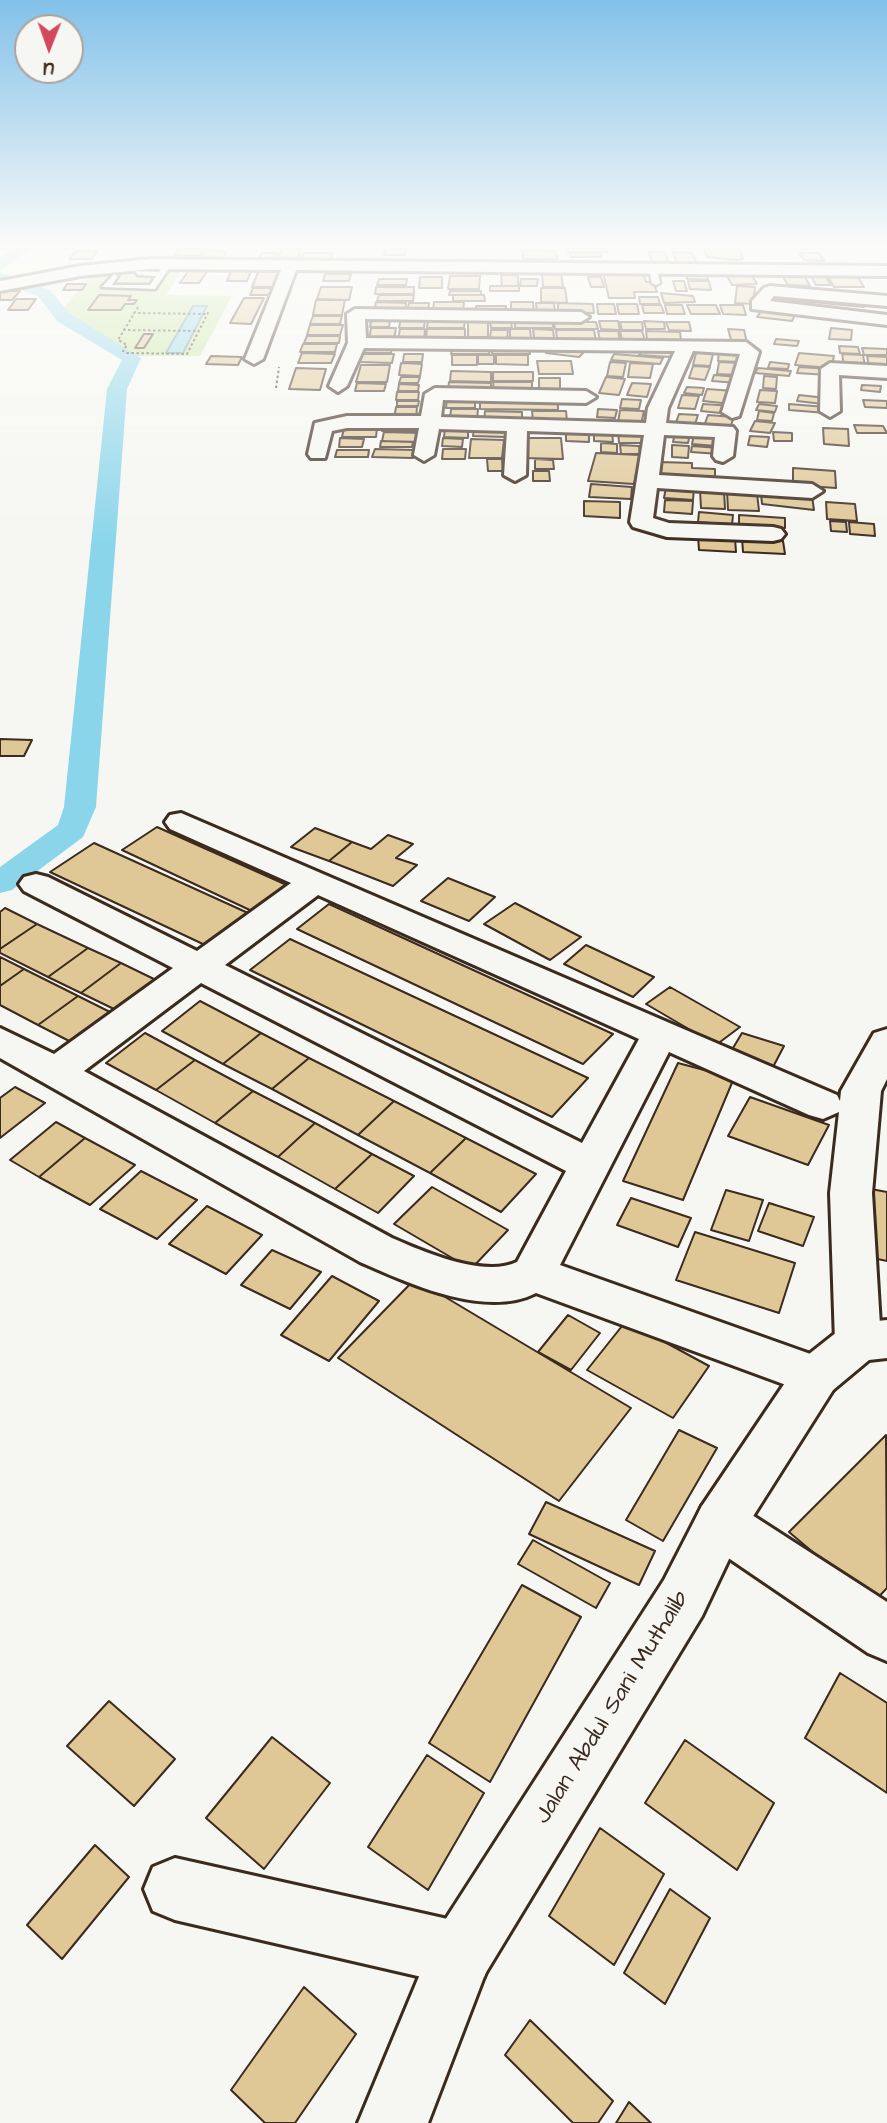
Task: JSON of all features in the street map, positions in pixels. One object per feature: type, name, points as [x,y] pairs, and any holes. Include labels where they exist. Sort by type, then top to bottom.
[{"type":"street","points":[[254,359],[259,347]]},
{"type":"street","points":[[338,386],[355,347]]},
{"type":"street","points":[[424,455],[442,347]]},
{"type":"street","points":[[583,427],[592,347]]},
{"type":"street","points":[[693,347],[658,408],[641,522],[650,527],[773,534]]},
{"type":"street","points":[[732,412],[750,352],[742,347]]},
{"type":"street","points":[[830,411],[830,369],[887,372]]},
{"type":"street","points":[[437,381],[587,384]]},
{"type":"street","points":[[317,454],[325,426],[347,422],[726,431],[723,456]]},
{"type":"street","points":[[514,475],[517,426]]},
{"type":"street","points":[[645,481],[812,491]]},
{"type":"street","points":[[181,822],[823,1105]]},
{"type":"street","points":[[56,1072],[315,881]]},
{"type":"street","points":[[36,884],[590,1165]]},
{"type":"street","points":[[0,1041],[376,1250],[427,1272],[467,1281],[511,1285],[533,1274],[660,1034]]},
{"type":"street","points":[[533,1274],[854,1353],[851,1192],[861,1091],[887,1042]]},
{"type":"street","name":"Jalan Abdul Sani Muthalib","points":[[393,2123],[461,1954],[683,1598],[720,1523],[854,1353]]},
{"type":"street","points":[[720,1523],[887,1634]]},
{"type":"street","points":[[175,1889],[461,1954]]},
{"type":"path","points":[[126,347],[123,351],[127,353],[187,354],[191,347]]},
{"type":"green space","points":[[114,347],[205,347],[200,356],[129,356]]},
{"type":"water","points":[[169,347],[186,347],[183,353],[166,353]]},
{"type":"building","points":[[302,347],[336,347],[335,352],[300,352]]},
{"type":"building","points":[[366,347],[392,347],[391,353],[364,353]]},
{"type":"building","points":[[452,347],[490,347],[489,354],[451,354]]},
{"type":"building","points":[[492,347],[530,348],[530,354],[492,354]]},
{"type":"building","points":[[552,347],[585,351],[579,357],[546,353]]},
{"type":"building","points":[[643,347],[674,350],[670,357],[639,355]]},
{"type":"building","points":[[839,347],[858,347],[860,354],[840,353]]},
{"type":"building","points":[[862,348],[887,349],[887,355],[864,355]]},
{"type":"building","points":[[697,349],[714,350],[710,366],[693,365]]},
{"type":"building","points":[[719,350],[739,351],[739,362],[718,361]]},
{"type":"building","points":[[302,353],[335,354],[331,363],[298,363]]},
{"type":"building","points":[[799,353],[834,356],[831,368],[795,365]]},
{"type":"building","points":[[361,354],[394,354],[392,363],[359,362]]},
{"type":"building","points":[[404,354],[423,354],[422,362],[403,362]]},
{"type":"building","points":[[614,354],[663,358],[660,364],[611,360]]},
{"type":"building","points":[[842,354],[863,355],[865,366],[844,365]]},
{"type":"building","points":[[452,355],[477,355],[477,365],[452,365]]},
{"type":"building","points":[[478,355],[494,355],[494,364],[478,364]]},
{"type":"building","points":[[496,355],[528,355],[528,365],[496,364]]},
{"type":"building","points":[[211,356],[242,357],[238,365],[206,364]]},
{"type":"building","points":[[867,356],[887,357],[887,367],[869,366]]},
{"type":"building","points":[[537,361],[571,361],[573,374],[539,374]]},
{"type":"building","points":[[610,362],[626,363],[623,377],[607,376]]},
{"type":"building","points":[[719,362],[739,363],[738,375],[717,374]]},
{"type":"building","points":[[770,362],[789,364],[788,369],[768,368]]},
{"type":"building","points":[[401,363],[422,364],[420,376],[399,375]]},
{"type":"building","points":[[630,363],[653,364],[650,378],[628,377]]},
{"type":"building","points":[[361,365],[390,365],[387,382],[356,382]]},
{"type":"building","points":[[693,366],[710,367],[705,380],[689,378]]},
{"type":"building","points":[[799,367],[830,369],[828,375],[797,373]]},
{"type":"building","points":[[296,368],[326,369],[320,390],[289,389]]},
{"type":"building","points":[[758,368],[791,371],[789,376],[755,373]]},
{"type":"building","points":[[451,371],[491,372],[491,382],[450,381]]},
{"type":"building","points":[[493,372],[533,372],[533,381],[493,381]]},
{"type":"building","points":[[714,375],[739,377],[737,383],[712,381]]},
{"type":"building","points":[[764,376],[777,377],[776,389],[763,388]]},
{"type":"building","points":[[401,377],[420,377],[418,383],[399,383]]},
{"type":"building","points":[[606,377],[625,379],[619,395],[599,393]]},
{"type":"building","points":[[539,378],[560,378],[560,393],[539,392]]},
{"type":"building","points":[[449,382],[491,383],[491,392],[448,391]]},
{"type":"building","points":[[493,382],[532,382],[532,392],[494,392]]},
{"type":"building","points":[[357,383],[386,384],[384,391],[355,391]]},
{"type":"building","points":[[632,383],[651,384],[647,397],[627,395]]},
{"type":"building","points":[[399,384],[419,385],[418,391],[398,391]]},
{"type":"building","points":[[862,385],[881,386],[880,392],[861,390]]},
{"type":"building","points":[[687,387],[704,388],[702,395],[684,393]]},
{"type":"building","points":[[707,389],[734,391],[731,404],[703,401]]},
{"type":"building","points":[[760,390],[777,391],[775,403],[757,402]]},
{"type":"building","points":[[397,392],[419,392],[418,400],[396,400]]},
{"type":"building","points":[[682,395],[699,396],[695,409],[678,408]]},
{"type":"building","points":[[799,395],[826,398],[823,404],[797,401]]},
{"type":"building","points":[[447,398],[475,398],[475,408],[446,408]]},
{"type":"building","points":[[480,399],[558,400],[558,410],[480,409]]},
{"type":"building","points":[[622,399],[641,400],[639,409],[620,408]]},
{"type":"building","points":[[863,400],[887,401],[887,408],[865,407]]},
{"type":"building","points":[[397,401],[419,401],[418,406],[397,406]]},
{"type":"building","points":[[703,404],[733,406],[730,414],[701,411]]},
{"type":"building","points":[[759,404],[777,406],[775,412],[756,410]]},
{"type":"building","points":[[789,404],[826,407],[826,413],[789,410]]},
{"type":"building","points":[[396,407],[417,407],[416,420],[394,419]]},
{"type":"building","points":[[451,409],[478,409],[477,420],[450,420]]},
{"type":"building","points":[[598,409],[617,410],[615,418],[597,417]]},
{"type":"building","points":[[620,410],[644,411],[641,424],[618,423]]},
{"type":"building","points":[[485,411],[522,412],[522,421],[484,421]]},
{"type":"building","points":[[532,411],[566,411],[567,421],[533,421]]},
{"type":"building","points":[[759,411],[774,413],[772,421],[757,420]]},
{"type":"building","points":[[679,414],[698,415],[694,427],[675,425]]},
{"type":"building","points":[[708,415],[734,417],[730,428],[704,426]]},
{"type":"building","points":[[755,421],[775,423],[770,433],[750,431]]},
{"type":"building","points":[[854,425],[883,426],[887,433],[857,433]]},
{"type":"building","points":[[418,426],[418,431],[382,431],[382,427]]},
{"type":"building","points":[[344,428],[377,428],[376,437],[342,437]]},
{"type":"building","points":[[445,428],[468,428],[468,438],[444,437]]},
{"type":"building","points":[[474,428],[506,429],[505,437],[473,436]]},
{"type":"building","points":[[823,428],[848,429],[849,446],[824,444]]},
{"type":"building","points":[[566,430],[589,431],[589,442],[566,441]]},
{"type":"building","points":[[594,431],[612,432],[613,442],[594,441]]},
{"type":"building","points":[[618,431],[643,432],[646,443],[619,443]]},
{"type":"building","points":[[384,432],[421,433],[420,442],[382,441]]},
{"type":"building","points":[[773,432],[792,433],[792,441],[774,441]]},
{"type":"building","points":[[675,433],[690,434],[688,443],[673,442]]},
{"type":"building","points":[[694,434],[717,436],[716,446],[692,444]]},
{"type":"building","points":[[750,436],[769,437],[767,447],[748,445]]},
{"type":"building","points":[[340,438],[364,439],[362,447],[339,447]]},
{"type":"building","points":[[443,438],[463,439],[462,447],[442,446]]},
{"type":"building","points":[[523,438],[561,438],[563,459],[523,458]]},
{"type":"building","points":[[471,439],[504,440],[502,458],[469,458]]},
{"type":"building","points":[[381,441],[413,442],[412,447],[380,447]]},
{"type":"building","points":[[601,443],[617,444],[617,453],[601,452]]},
{"type":"building","points":[[620,445],[639,446],[640,454],[621,454]]},
{"type":"building","points":[[672,445],[689,446],[688,458],[672,457]]},
{"type":"building","points":[[692,446],[719,448],[719,454],[691,452]]},
{"type":"building","points":[[375,449],[414,450],[413,458],[372,457]]},
{"type":"building","points":[[443,449],[466,449],[465,459],[442,459]]},
{"type":"building","points":[[337,450],[369,450],[368,457],[335,457]]},
{"type":"building","points":[[596,453],[640,455],[634,484],[588,481]]},
{"type":"building","points":[[487,459],[502,459],[503,471],[488,471]]},
{"type":"building","points":[[535,459],[553,460],[554,469],[535,469]]},
{"type":"building","points":[[660,462],[692,463],[692,468],[715,469],[715,479],[660,475]]},
{"type":"building","points":[[793,468],[835,471],[836,488],[793,485]]},
{"type":"building","points":[[533,471],[549,471],[550,481],[533,481]]},
{"type":"building","points":[[591,484],[632,487],[631,499],[589,497]]},
{"type":"building","points":[[666,487],[694,489],[693,500],[664,498]]},
{"type":"building","points":[[700,490],[724,491],[725,509],[701,508]]},
{"type":"building","points":[[727,491],[757,493],[759,511],[728,510]]},
{"type":"building","points":[[761,494],[812,496],[814,510],[762,504]]},
{"type":"building","points":[[665,500],[693,501],[692,514],[664,512]]},
{"type":"building","points":[[584,501],[620,502],[620,518],[584,516]]},
{"type":"building","points":[[826,502],[855,504],[857,521],[827,519]]},
{"type":"building","points":[[699,512],[733,515],[732,525],[698,522]]},
{"type":"building","points":[[739,515],[785,518],[785,528],[739,525]]},
{"type":"building","points":[[830,521],[846,522],[847,532],[831,531]]},
{"type":"building","points":[[849,522],[874,524],[875,536],[850,534]]},
{"type":"building","points":[[698,536],[735,538],[736,552],[699,550]]},
{"type":"building","points":[[742,538],[783,541],[785,554],[743,552]]},
{"type":"building","points":[[0,739],[32,740],[24,756],[0,756]]},
{"type":"building","points":[[157,827],[289,886],[254,912],[122,850]]},
{"type":"building","points":[[315,828],[352,842],[329,861],[291,847]]},
{"type":"building","points":[[388,835],[413,844],[396,858],[417,865],[393,886],[329,861],[352,842],[371,849]]},
{"type":"building","points":[[94,843],[248,913],[205,945],[50,872]]},
{"type":"building","points":[[448,878],[495,897],[469,921],[421,901]]},
{"type":"building","points":[[515,903],[581,937],[550,960],[484,924]]},
{"type":"building","points":[[329,904],[613,1034],[583,1064],[297,929]]},
{"type":"building","points":[[5,908],[37,924],[0,949],[0,912]]},
{"type":"building","points":[[37,924],[88,948],[48,977],[0,953],[0,949]]},
{"type":"building","points":[[290,939],[588,1078],[552,1117],[250,970]]},
{"type":"building","points":[[586,945],[654,977],[633,997],[564,964]]},
{"type":"building","points":[[88,948],[121,963],[81,993],[48,977]]},
{"type":"building","points":[[0,957],[24,969],[0,986]]},
{"type":"building","points":[[121,963],[158,981],[118,1011],[81,993]]},
{"type":"building","points":[[24,969],[78,996],[38,1025],[0,1005],[0,986]]},
{"type":"building","points":[[670,987],[740,1027],[716,1045],[646,1004]]},
{"type":"building","points":[[78,996],[114,1014],[75,1044],[38,1025]]},
{"type":"building","points":[[200,1001],[261,1033],[223,1064],[162,1031]]},
{"type":"building","points":[[145,1033],[195,1060],[156,1090],[106,1063]]},
{"type":"building","points":[[261,1033],[309,1058],[272,1089],[223,1064]]},
{"type":"building","points":[[742,1033],[784,1046],[773,1067],[730,1053]]},
{"type":"building","points":[[309,1058],[394,1101],[358,1135],[272,1089]]},
{"type":"building","points":[[195,1060],[253,1091],[215,1123],[156,1090]]},
{"type":"building","points":[[678,1063],[734,1078],[683,1200],[623,1181]]},
{"type":"building","points":[[15,1087],[45,1103],[0,1138],[0,1098]]},
{"type":"building","points":[[253,1091],[315,1123],[278,1157],[215,1123]]},
{"type":"building","points":[[750,1097],[829,1125],[808,1165],[728,1136]]},
{"type":"building","points":[[394,1101],[466,1138],[430,1173],[358,1135]]},
{"type":"building","points":[[56,1122],[85,1138],[39,1177],[10,1160]]},
{"type":"building","points":[[315,1123],[372,1154],[335,1189],[278,1157]]},
{"type":"building","points":[[85,1138],[135,1165],[90,1205],[39,1177]]},
{"type":"building","points":[[466,1138],[536,1174],[501,1212],[430,1173]]},
{"type":"building","points":[[372,1154],[414,1176],[378,1213],[335,1189]]},
{"type":"building","points":[[141,1171],[197,1200],[157,1239],[100,1209]]},
{"type":"building","points":[[432,1187],[508,1230],[471,1269],[394,1224]]},
{"type":"building","points":[[871,1189],[887,1192],[887,1261],[868,1257]]},
{"type":"building","points":[[726,1190],[763,1200],[749,1241],[711,1230]]},
{"type":"building","points":[[631,1198],[691,1218],[678,1247],[617,1225]]},
{"type":"building","points":[[769,1203],[814,1217],[803,1246],[758,1231]]},
{"type":"building","points":[[207,1206],[262,1235],[226,1274],[169,1244]]},
{"type":"building","points":[[695,1232],[795,1263],[779,1313],[676,1280]]},
{"type":"building","points":[[272,1250],[321,1272],[290,1309],[241,1285]]},
{"type":"building","points":[[332,1276],[379,1301],[329,1361],[281,1335]]},
{"type":"building","points":[[415,1279],[631,1408],[559,1501],[338,1358]]},
{"type":"building","points":[[568,1315],[600,1333],[571,1370],[538,1352]]},
{"type":"building","points":[[626,1321],[709,1366],[673,1418],[587,1370]]},
{"type":"building","points":[[679,1430],[717,1448],[663,1541],[626,1520]]},
{"type":"building","points":[[886,1435],[887,1588],[873,1603],[789,1532]]},
{"type":"building","points":[[546,1502],[655,1551],[639,1585],[529,1534]]},
{"type":"building","points":[[533,1540],[610,1583],[596,1608],[518,1564]]},
{"type":"building","points":[[522,1585],[581,1617],[490,1782],[429,1743]]},
{"type":"building","points":[[840,1673],[887,1703],[887,1793],[805,1738]]},
{"type":"building","points":[[109,1701],[175,1759],[134,1806],[67,1746]]},
{"type":"building","points":[[272,1737],[330,1783],[264,1869],[206,1818]]},
{"type":"building","points":[[685,1740],[774,1803],[737,1870],[645,1803]]},
{"type":"building","points":[[427,1755],[484,1793],[428,1890],[368,1847]]},
{"type":"building","points":[[600,1828],[664,1874],[614,1965],[549,1916]]},
{"type":"building","points":[[95,1845],[129,1877],[62,1959],[27,1925]]},
{"type":"building","points":[[670,1889],[710,1918],[665,2004],[624,1973]]},
{"type":"building","points":[[304,1987],[356,2034],[295,2123],[265,2123],[231,2090]]},
{"type":"building","points":[[530,2020],[613,2101],[598,2123],[573,2123],[505,2055]]},
{"type":"building","points":[[629,2102],[651,2123],[616,2123]]},
{"type":"waterway","points":[[0,883],[72,830],[80,807],[117,389],[132,358],[114,347]]}]
